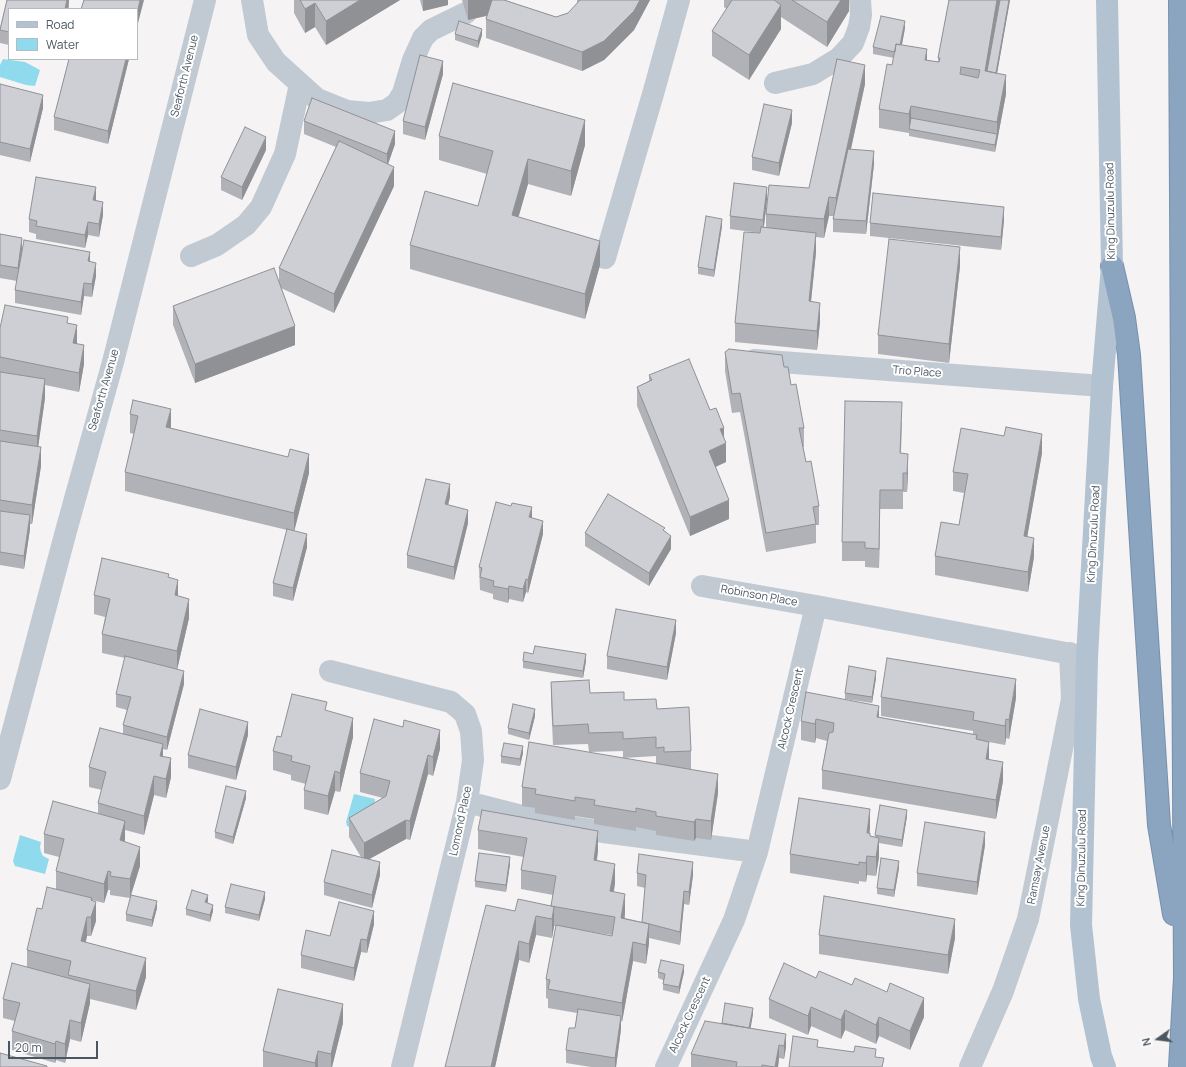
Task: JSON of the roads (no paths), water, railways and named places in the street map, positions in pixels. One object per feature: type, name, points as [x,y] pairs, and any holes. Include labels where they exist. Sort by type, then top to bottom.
[{"type":"highway","points":[[1180,0],[1185,978],[1180,1067]]},
{"type":"highway","points":[[1112,266],[1124,318],[1129,355],[1159,825],[1185,978]]},
{"type":"main road","name":"King Dinuzulu Road","points":[[1105,1067],[1101,1056],[1089,999],[1081,925],[1079,655],[1112,266],[1107,0]]},
{"type":"street","name":"Seaforth Avenue","points":[[0,779],[113,362],[205,0]]},
{"type":"street","points":[[252,0],[258,35],[276,62],[317,99],[346,111],[369,113],[387,110],[397,103],[403,93],[413,60],[423,38],[432,30],[466,13]]},
{"type":"street","points":[[605,258],[651,102],[679,0]]},
{"type":"street","points":[[775,83],[813,74],[839,58],[853,43],[860,27],[860,0]]},
{"type":"street","points":[[191,256],[217,245],[246,225],[261,207],[285,154],[300,84]]},
{"type":"street","name":"Trio Place","points":[[732,358],[1102,386]]},
{"type":"street","name":"Robinson Place","points":[[702,586],[816,606]]},
{"type":"street","points":[[816,606],[1079,655]]},
{"type":"street","name":"Alcock Crescent","points":[[666,1067],[734,920],[757,852],[816,606]]},
{"type":"street","name":"Ramsay Avenue","points":[[970,1067],[1003,991],[1028,919],[1072,700],[1079,655]]},
{"type":"street","name":"Lomond Place","points":[[330,672],[451,702],[465,714],[471,731],[473,760],[467,802],[402,1067]]},
{"type":"street","points":[[467,802],[549,823],[611,833],[757,852]]},
{"type":"water","points":[[3,59],[25,62],[40,70],[35,86],[26,85],[0,77],[0,65]]},
{"type":"water","points":[[354,794],[375,799],[374,814],[351,828],[347,826],[346,822]]},
{"type":"water","points":[[20,835],[41,842],[41,852],[43,856],[49,859],[45,874],[15,866],[13,861]]}]
